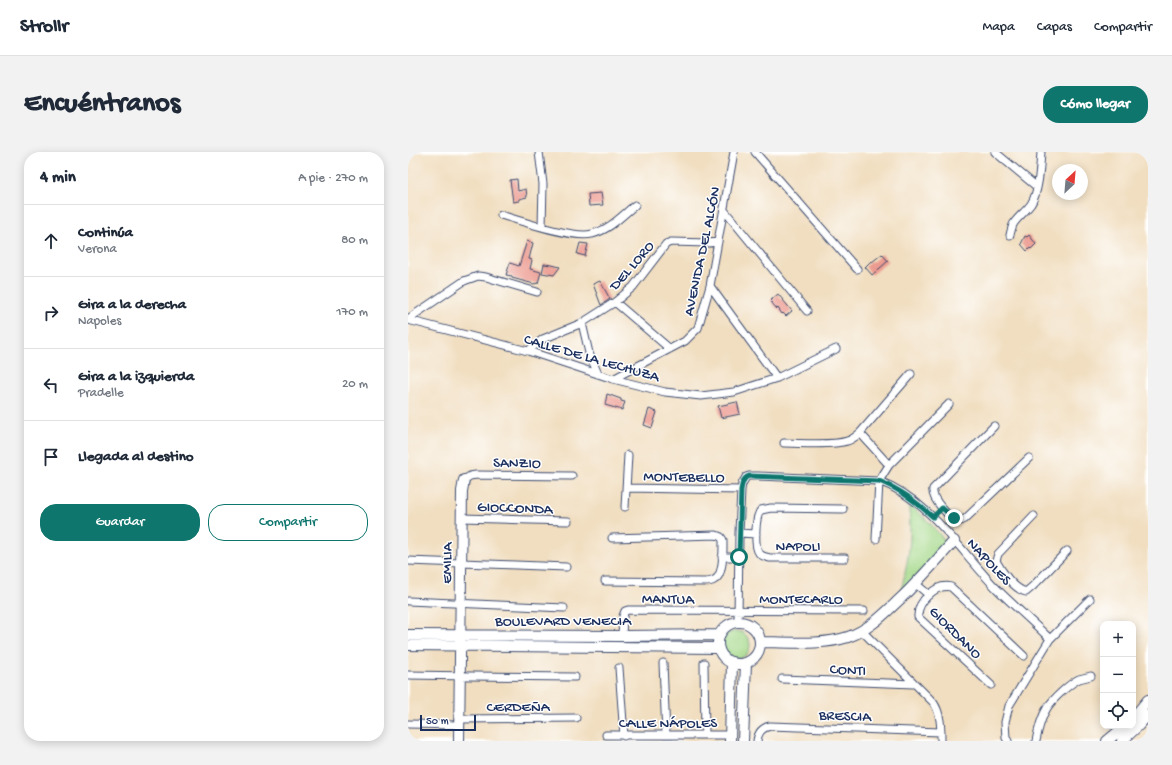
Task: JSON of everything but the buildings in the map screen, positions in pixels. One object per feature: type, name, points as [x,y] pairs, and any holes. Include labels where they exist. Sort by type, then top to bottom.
[{"type":"street","points":[[539,152],[543,184],[542,227]]},
{"type":"street","name":"AVENIDA DEL ALCÓN","points":[[613,379],[685,341],[698,328],[710,286],[734,152]]},
{"type":"street","points":[[755,152],[856,269]]},
{"type":"street","points":[[995,152],[1037,187]]},
{"type":"street","points":[[1010,235],[1013,224],[1032,203],[1035,196],[1041,152]]},
{"type":"street","points":[[501,215],[542,227],[574,234],[591,235],[608,227],[635,205]]},
{"type":"street","points":[[724,210],[807,311]]},
{"type":"street","name":"DEL LORO","points":[[528,351],[543,339],[582,323],[615,302],[633,287],[666,244],[671,242],[718,242]]},
{"type":"street","name":"CALLE DE LA LECHUZA","points":[[408,319],[464,281],[478,276],[537,292]]},
{"type":"street","points":[[710,286],[776,378]]},
{"type":"street","points":[[615,302],[670,349]]},
{"type":"street","name":"CALLE DE LA LECHUZA","points":[[408,319],[528,351],[613,379],[665,392],[701,396],[734,392],[776,378],[836,349]]},
{"type":"street","points":[[582,323],[588,353],[598,374]]},
{"type":"street","points":[[784,442],[846,442],[860,433],[911,374]]},
{"type":"street","points":[[876,539],[879,481],[889,465],[949,404]]},
{"type":"street","points":[[994,426],[932,489],[933,496],[942,508],[958,520],[965,520],[1029,458]]},
{"type":"street","points":[[860,433],[889,465]]},
{"type":"street","name":"MONTEBELLO","points":[[625,508],[628,455]]},
{"type":"street","name":"SANZIO","points":[[464,480],[470,476],[476,475],[572,476]]},
{"type":"street","name":"NAPOLES","points":[[741,490],[744,480],[749,476],[879,481],[891,485],[909,496],[933,517],[997,589],[1050,639]]},
{"type":"street","name":"EMILIA","points":[[459,741],[462,491],[464,480]]},
{"type":"street","name":"MONTEBELLO","points":[[627,488],[741,490]]},
{"type":"street","points":[[738,616],[756,630],[760,642],[758,651],[753,658],[746,663],[738,664],[724,658],[718,648],[718,635],[723,628],[738,616],[741,490]]},
{"type":"street","name":"NAPOLI","points":[[843,509],[765,508],[761,510],[757,517],[756,534],[757,551],[765,557],[776,559],[845,558]]},
{"type":"street","points":[[933,517],[942,508]]},
{"type":"street","points":[[1034,516],[998,554],[996,561],[1007,578],[1022,591],[1026,592],[1067,551]]},
{"type":"street","name":"GIOCCONDA","points":[[462,518],[568,521]]},
{"type":"street","points":[[739,533],[756,534]]},
{"type":"street","points":[[605,581],[709,582],[720,575],[722,569],[723,540],[721,537],[716,535],[612,538]]},
{"type":"street","points":[[760,642],[819,642],[848,637],[862,632],[880,618],[916,584],[954,541]]},
{"type":"street","points":[[722,557],[739,557]]},
{"type":"street","points":[[408,561],[566,566]]},
{"type":"street","points":[[997,589],[1007,578]]},
{"type":"street","name":"GIORDANO","points":[[916,584],[929,595]]},
{"type":"street","name":"GIORDANO","points":[[991,685],[918,616],[921,603],[935,589],[942,586],[951,587],[1024,656]]},
{"type":"street","points":[[1008,741],[1006,738],[1005,722],[1009,706],[1050,639],[1090,599]]},
{"type":"street","points":[[408,601],[564,608]]},
{"type":"street","name":"MANTUA","points":[[622,636],[622,616],[625,611],[628,610],[738,616]]},
{"type":"street","name":"MONTECARLO","points":[[738,616],[864,611]]},
{"type":"street","name":"CONTI","points":[[862,632],[938,708],[941,741]]},
{"type":"street","name":"BOULEVARD VENECIA","points":[[408,635],[718,635]]},
{"type":"street","name":"BOULEVARD VENECIA","points":[[408,645],[718,648]]},
{"type":"street","points":[[730,738],[732,662]]},
{"type":"street","points":[[663,663],[666,735]]},
{"type":"street","points":[[704,663],[705,735]]},
{"type":"street","points":[[743,741],[746,663]]},
{"type":"street","points":[[619,668],[624,736]]},
{"type":"street","points":[[408,675],[575,677]]},
{"type":"street","points":[[1036,741],[1042,719],[1047,708],[1071,684],[1079,679],[1091,676]]},
{"type":"street","name":"CONTI","points":[[782,679],[914,684]]},
{"type":"street","points":[[1136,714],[1148,700]]},
{"type":"street","points":[[1122,741],[1148,715]]},
{"type":"street","name":"CERDEÑA","points":[[408,724],[576,718]]},
{"type":"street","name":"BRESCIA","points":[[757,741],[758,735],[762,728],[770,726],[941,732]]},
{"type":"street","points":[[1107,741],[1121,729]]},
{"type":"street","name":"CALLE NÁPOLES","points":[[606,735],[705,735],[730,738]]},
{"type":"green space","points":[[908,503],[929,522],[947,543],[946,546],[901,591],[910,542]]},
{"type":"green space","points":[[736,631],[746,635],[750,645],[746,655],[736,659],[726,655],[722,645],[726,635]]},
{"type":"route","points":[[739,557],[741,490],[744,480],[749,476],[879,481],[891,485],[909,496],[933,517],[942,508],[954,518]]}]
